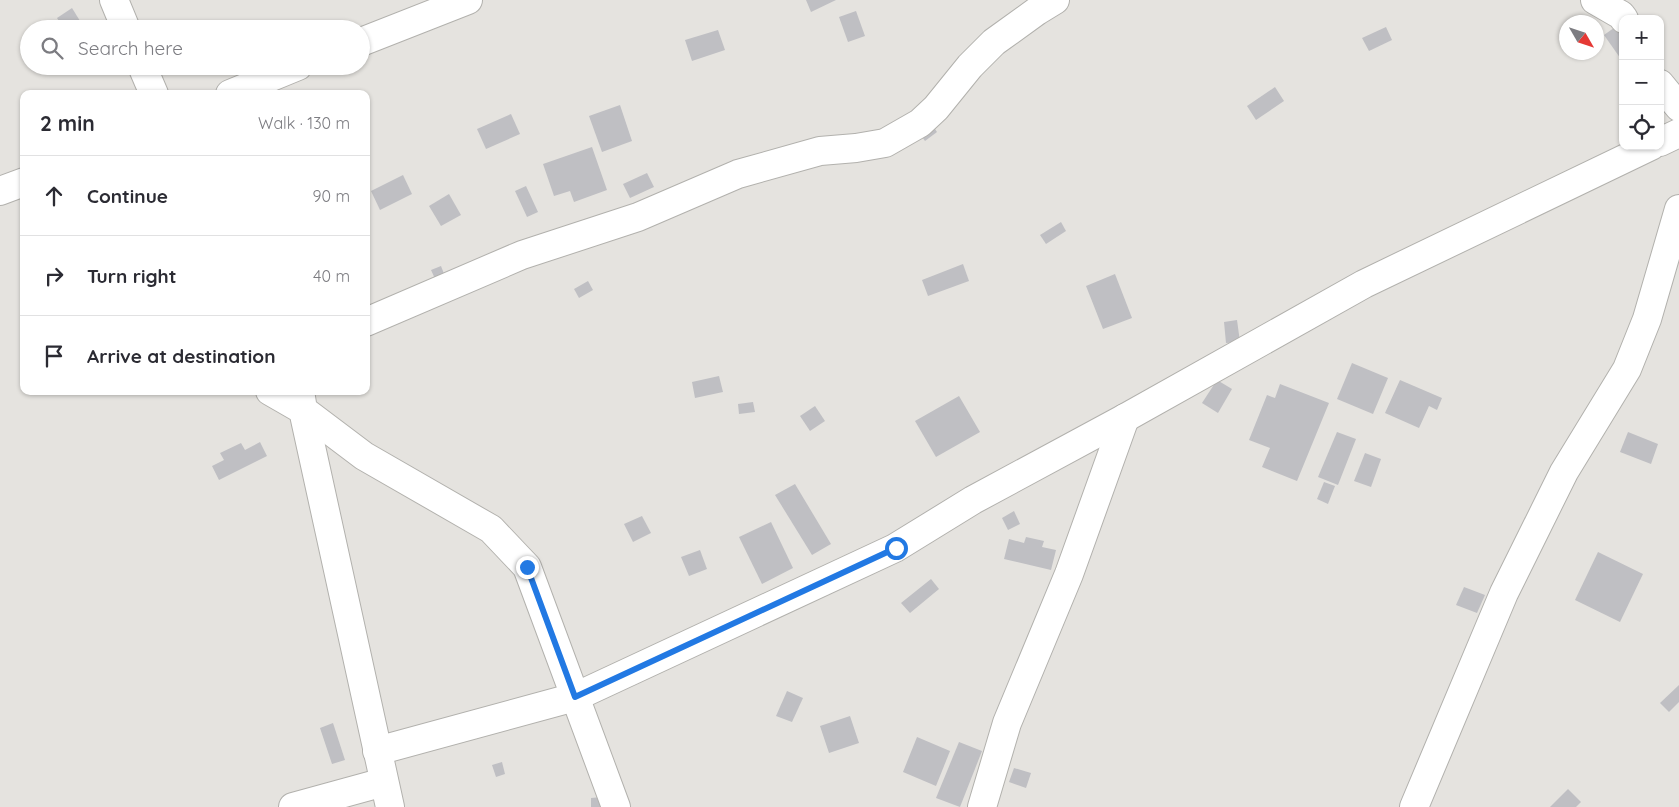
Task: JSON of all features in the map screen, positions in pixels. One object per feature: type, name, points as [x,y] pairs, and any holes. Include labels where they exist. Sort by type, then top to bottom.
[{"type":"street","points":[[114,0],[122,20]]},
{"type":"street","points":[[370,38],[468,0]]},
{"type":"street","points":[[370,320],[522,255],[638,217],[738,174],[820,151],[885,143],[920,123],[936,108],[970,66],[994,42],[1055,0]]},
{"type":"street","points":[[1595,0],[1619,15]]},
{"type":"street","points":[[146,75],[152,90]]},
{"type":"street","points":[[244,90],[278,75]]},
{"type":"street","points":[[1664,89],[1679,107]]},
{"type":"street","points":[[1664,140],[1679,133]]},
{"type":"street","points":[[377,752],[575,697],[896,548],[973,500],[1125,418],[1364,284],[1643,150]]},
{"type":"street","points":[[0,191],[20,184]]},
{"type":"street","points":[[1414,807],[1504,593],[1564,472],[1626,369],[1647,319],[1679,209]]},
{"type":"street","points":[[282,395],[301,401],[364,456],[491,529],[527,567],[616,807]]},
{"type":"street","points":[[293,807],[387,794],[301,401]]},
{"type":"street","points":[[984,806],[1007,723],[1069,574],[1125,418]]},
{"type":"building","points":[[806,0],[836,0],[811,12]]},
{"type":"building","points":[[72,8],[79,20],[58,20],[57,18]]},
{"type":"building","points":[[856,11],[865,36],[848,42],[839,17]]},
{"type":"building","points":[[1618,25],[1619,26],[1619,56],[1604,35]]},
{"type":"building","points":[[1386,27],[1392,40],[1369,51],[1362,38]]},
{"type":"building","points":[[718,30],[725,50],[692,61],[685,40]]},
{"type":"building","points":[[1275,87],[1284,101],[1256,120],[1247,106]]},
{"type":"building","points":[[620,105],[632,141],[602,152],[589,116]]},
{"type":"building","points":[[511,114],[520,134],[486,149],[477,129]]},
{"type":"building","points":[[929,120],[937,132],[925,141],[916,129]]},
{"type":"building","points":[[592,147],[607,190],[574,202],[570,191],[554,196],[543,164]]},
{"type":"building","points":[[647,173],[654,187],[630,198],[623,184]]},
{"type":"building","points":[[403,175],[412,194],[380,210],[371,191]]},
{"type":"building","points":[[526,186],[538,212],[527,217],[515,191]]},
{"type":"building","points":[[449,194],[461,215],[441,226],[429,206]]},
{"type":"building","points":[[1061,222],[1066,231],[1046,244],[1040,235]]},
{"type":"building","points":[[963,264],[969,281],[928,296],[922,280]]},
{"type":"building","points":[[441,266],[446,279],[437,283],[431,270]]},
{"type":"building","points":[[1115,274],[1132,318],[1103,329],[1086,286]]},
{"type":"building","points":[[588,281],[593,290],[579,298],[574,289]]},
{"type":"building","points":[[1237,320],[1240,342],[1226,343],[1224,322]]},
{"type":"building","points":[[1352,363],[1388,378],[1373,414],[1337,399]]},
{"type":"building","points":[[719,376],[723,392],[695,398],[692,382]]},
{"type":"building","points":[[1217,380],[1232,389],[1218,413],[1202,403]]},
{"type":"building","points":[[1400,380],[1442,398],[1437,410],[1429,406],[1419,428],[1385,413]]},
{"type":"building","points":[[1280,384],[1329,403],[1297,481],[1262,467],[1270,448],[1249,440],[1267,395],[1275,398]]},
{"type":"building","points":[[959,396],[980,432],[936,457],[915,421]]},
{"type":"building","points":[[753,402],[755,412],[739,414],[738,404]]},
{"type":"building","points":[[815,406],[825,421],[810,431],[800,416]]},
{"type":"building","points":[[1337,432],[1356,439],[1338,485],[1318,477]]},
{"type":"building","points":[[1628,432],[1658,444],[1651,464],[1620,452]]},
{"type":"building","points":[[260,442],[267,456],[219,480],[212,466],[224,460],[220,453],[241,443],[245,450]]},
{"type":"building","points":[[1365,453],[1381,459],[1371,487],[1354,481]]},
{"type":"building","points":[[1324,482],[1335,486],[1328,504],[1317,499]]},
{"type":"building","points":[[795,484],[831,544],[812,555],[775,495]]},
{"type":"building","points":[[1014,511],[1020,524],[1008,530],[1002,518]]},
{"type":"building","points":[[642,516],[651,533],[633,542],[624,524]]},
{"type":"building","points":[[771,522],[793,568],[762,584],[739,537]]},
{"type":"building","points":[[1026,537],[1044,541],[1042,547],[1056,550],[1051,570],[1004,559],[1009,539],[1024,543]]},
{"type":"building","points":[[700,550],[707,569],[689,576],[681,557]]},
{"type":"building","points":[[1598,552],[1643,574],[1620,622],[1575,600]]},
{"type":"building","points":[[931,579],[939,589],[910,613],[901,603]]},
{"type":"building","points":[[1464,587],[1485,595],[1477,613],[1456,605]]},
{"type":"building","points":[[1679,685],[1679,702],[1669,712],[1660,703]]},
{"type":"building","points":[[787,691],[803,698],[792,722],[776,716]]},
{"type":"building","points":[[850,716],[859,743],[829,753],[820,726]]},
{"type":"building","points":[[333,723],[345,760],[332,764],[320,728]]},
{"type":"building","points":[[917,737],[950,751],[936,786],[903,772]]},
{"type":"building","points":[[959,742],[982,751],[960,807],[936,798]]},
{"type":"building","points":[[502,762],[505,774],[496,777],[492,765]]},
{"type":"building","points":[[1014,768],[1031,773],[1026,788],[1009,782]]},
{"type":"building","points":[[1568,789],[1581,802],[1576,807],[1550,807]]},
{"type":"building","points":[[602,797],[603,807],[591,807],[591,798]]},
{"type":"route","points":[[527,567],[575,697],[896,548]]}]
